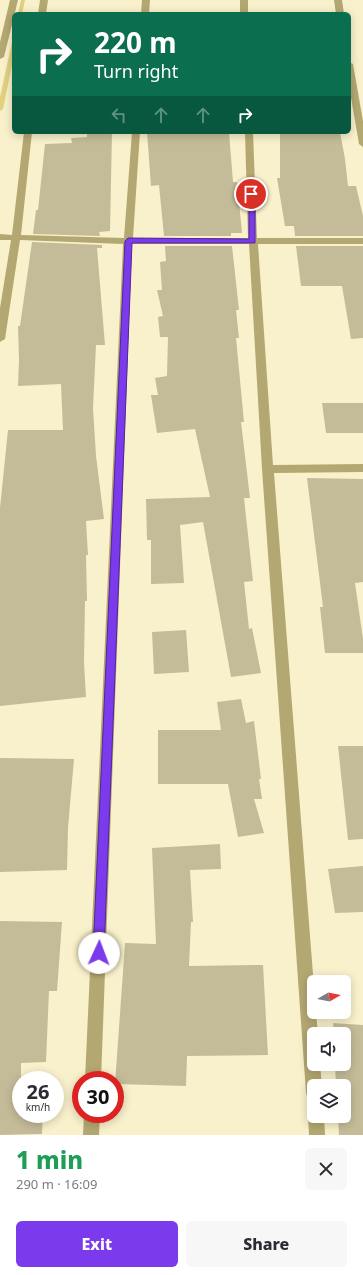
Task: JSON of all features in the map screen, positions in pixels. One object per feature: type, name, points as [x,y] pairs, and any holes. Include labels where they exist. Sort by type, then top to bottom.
[{"type":"street","points":[[0,57],[14,0]]},
{"type":"street","points":[[42,12],[44,0]]},
{"type":"street","points":[[145,12],[146,0]]},
{"type":"street","points":[[244,0],[244,12]]},
{"type":"street","points":[[338,0],[340,12]]},
{"type":"street","points":[[351,75],[363,144]]},
{"type":"street","points":[[0,339],[16,238],[28,134]]},
{"type":"street","points":[[93,1071],[128,241],[136,134]]},
{"type":"street","points":[[249,134],[253,241],[268,469],[313,1079]]},
{"type":"street","points":[[0,237],[128,241],[363,241]]},
{"type":"street","points":[[268,469],[363,468]]},
{"type":"street","points":[[91,1135],[92,1123]]},
{"type":"street","points":[[316,1123],[317,1135]]},
{"type":"building","points":[[87,134],[112,134],[110,231],[99,232],[100,236],[33,234],[36,210],[38,210],[45,144],[72,143],[71,138],[87,137]]},
{"type":"building","points":[[147,134],[229,134],[233,182],[237,182],[242,233],[231,233],[231,236],[164,236],[159,185],[151,186]]},
{"type":"building","points":[[280,134],[340,134],[348,186],[356,186],[363,216],[363,236],[295,236],[294,226],[285,226],[277,178],[280,178]]},
{"type":"building","points":[[32,242],[102,245],[102,248],[97,248],[105,345],[96,345],[93,408],[96,456],[104,519],[86,521],[88,555],[86,555],[87,601],[85,601],[84,663],[86,697],[0,706],[0,508],[8,430],[63,430],[61,384],[18,386],[18,326],[20,326]]},
{"type":"building","points":[[165,246],[232,246],[239,310],[236,310],[239,338],[236,338],[244,422],[241,422],[250,498],[244,498],[253,581],[244,582],[249,629],[252,628],[261,673],[231,677],[203,522],[180,525],[184,583],[151,584],[151,540],[147,540],[146,499],[210,497],[195,429],[157,433],[151,395],[158,395],[155,378],[167,376],[168,337],[160,337],[158,317],[163,316],[157,290],[162,290],[160,262],[166,261]]},
{"type":"building","points":[[296,246],[363,246],[363,338],[351,339],[342,286],[301,286]]},
{"type":"building","points":[[322,403],[363,403],[363,433],[326,433]]},
{"type":"building","points":[[307,478],[363,479],[363,582],[355,583],[363,639],[363,653],[325,653],[320,607],[323,607]]},
{"type":"building","points":[[186,630],[189,672],[154,674],[152,632]]},
{"type":"building","points":[[241,699],[246,723],[254,721],[262,799],[254,799],[264,833],[238,837],[228,784],[158,784],[158,730],[221,730],[217,702]]},
{"type":"building","points":[[338,746],[363,746],[363,839],[348,840]]},
{"type":"building","points":[[0,758],[74,759],[68,828],[67,870],[0,872]]},
{"type":"building","points":[[220,844],[221,869],[190,870],[193,922],[191,922],[189,966],[263,965],[268,1055],[187,1056],[186,1086],[124,1084],[124,1071],[116,1071],[125,943],[156,944],[152,848]]},
{"type":"building","points":[[363,866],[363,912],[335,913],[328,869]]},
{"type":"building","points":[[0,921],[62,922],[57,991],[49,991],[46,1062],[21,1063],[21,1071],[12,1071],[12,1123],[43,1123],[42,1134],[0,1135]]},
{"type":"building","points":[[333,1023],[363,1025],[363,1135],[339,1135],[338,1123],[351,1123],[351,1079],[336,1079],[335,1071],[351,1071],[351,1027],[333,1027]]},
{"type":"waterway","points":[[20,12],[23,0]]},
{"type":"waterway","points":[[0,109],[12,52]]},
{"type":"route","points":[[99,953],[128,241],[253,241],[251,194]]}]
